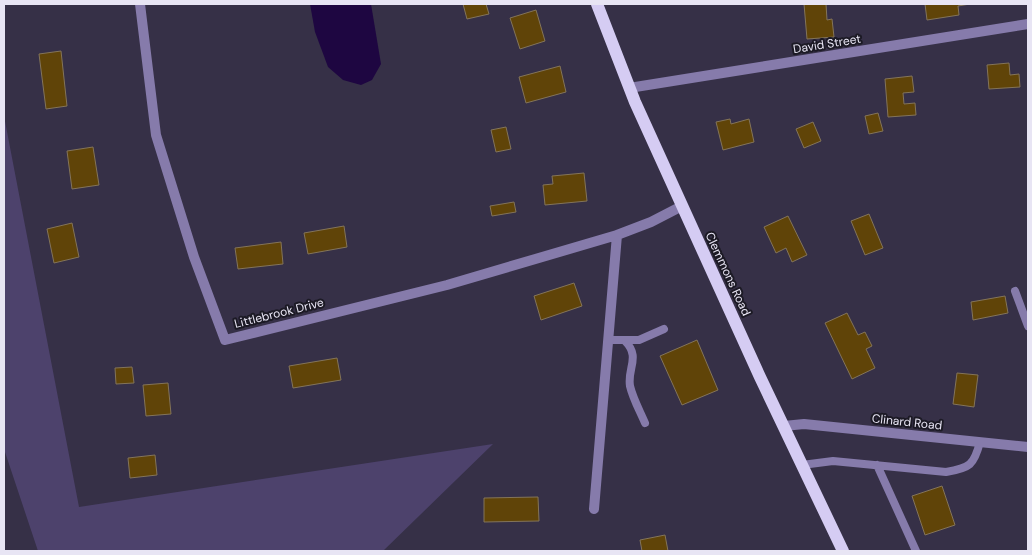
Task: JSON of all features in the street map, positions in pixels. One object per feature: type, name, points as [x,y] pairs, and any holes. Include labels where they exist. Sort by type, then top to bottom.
[{"type":"main road","name":"Clemmons Road","points":[[597,4],[630,88],[682,206],[843,551]]},
{"type":"street","name":"Littlebrook Drive","points":[[140,4],[156,135],[194,257],[225,340],[447,285],[618,235],[682,206]]},
{"type":"street","name":"David Street","points":[[630,88],[1028,24]]},
{"type":"street","points":[[594,509],[618,235]]},
{"type":"street","name":"Clinard Road","points":[[784,426],[804,424],[1028,447]]},
{"type":"lane","points":[[1015,291],[1028,326]]},
{"type":"lane","points":[[609,340],[640,340],[664,329]]},
{"type":"lane","points":[[625,341],[631,347],[634,358],[630,383],[633,397],[645,423]]},
{"type":"lane","points":[[802,465],[833,461],[946,472],[964,469],[976,458],[980,442]]},
{"type":"lane","points":[[877,465],[916,551]]},
{"type":"shaded area","points":[[310,4],[371,4],[381,64],[372,80],[361,85],[343,80],[328,67],[315,32]]},
{"type":"shaded area","points":[[4,116],[79,507],[493,444],[383,551],[38,551],[4,449]]},
{"type":"building","points":[[463,4],[486,4],[489,14],[467,19]]},
{"type":"building","points":[[804,4],[826,4],[827,20],[832,19],[834,37],[807,39]]},
{"type":"building","points":[[925,4],[970,4],[958,6],[959,15],[927,20]]},
{"type":"building","points":[[536,10],[545,41],[520,49],[510,18]]},
{"type":"building","points":[[61,51],[67,106],[46,109],[39,54]]},
{"type":"building","points":[[1009,63],[1010,75],[1019,74],[1020,87],[989,89],[987,65]]},
{"type":"building","points":[[560,66],[566,92],[526,103],[519,77]]},
{"type":"building","points":[[912,76],[914,92],[903,93],[904,104],[915,103],[916,115],[888,117],[885,79]]},
{"type":"building","points":[[878,113],[883,131],[869,134],[865,116]]},
{"type":"building","points":[[730,119],[731,124],[749,119],[754,142],[723,150],[716,122]]},
{"type":"building","points":[[813,122],[821,141],[804,148],[796,129]]},
{"type":"building","points":[[506,127],[511,149],[496,152],[491,130]]},
{"type":"building","points":[[93,147],[99,185],[72,189],[67,151]]},
{"type":"building","points":[[584,173],[587,201],[545,205],[543,185],[553,184],[552,176]]},
{"type":"building","points":[[514,202],[516,212],[492,216],[490,206]]},
{"type":"building","points":[[869,214],[883,248],[865,255],[851,221]]},
{"type":"building","points":[[788,216],[807,255],[792,262],[786,248],[776,253],[764,227]]},
{"type":"building","points":[[72,223],[79,257],[54,263],[47,229]]},
{"type":"building","points":[[344,226],[347,247],[308,254],[304,233]]},
{"type":"building","points":[[281,242],[283,264],[238,269],[235,248]]},
{"type":"building","points":[[574,283],[582,306],[541,320],[534,296]]},
{"type":"building","points":[[1005,296],[1008,313],[973,320],[971,302]]},
{"type":"building","points":[[847,313],[858,335],[865,332],[872,346],[866,349],[875,368],[852,379],[825,323]]},
{"type":"building","points":[[697,340],[718,390],[682,405],[660,356]]},
{"type":"building","points":[[337,358],[341,380],[293,388],[289,366]]},
{"type":"building","points":[[132,367],[134,383],[116,384],[115,368]]},
{"type":"building","points":[[957,373],[978,375],[974,407],[953,404]]},
{"type":"building","points":[[168,383],[171,414],[146,416],[143,385]]},
{"type":"building","points":[[155,455],[157,475],[130,478],[128,458]]},
{"type":"building","points":[[942,486],[955,525],[925,535],[912,496]]},
{"type":"building","points":[[538,497],[539,521],[484,522],[484,498]]},
{"type":"building","points":[[665,535],[668,551],[642,551],[640,540]]}]
